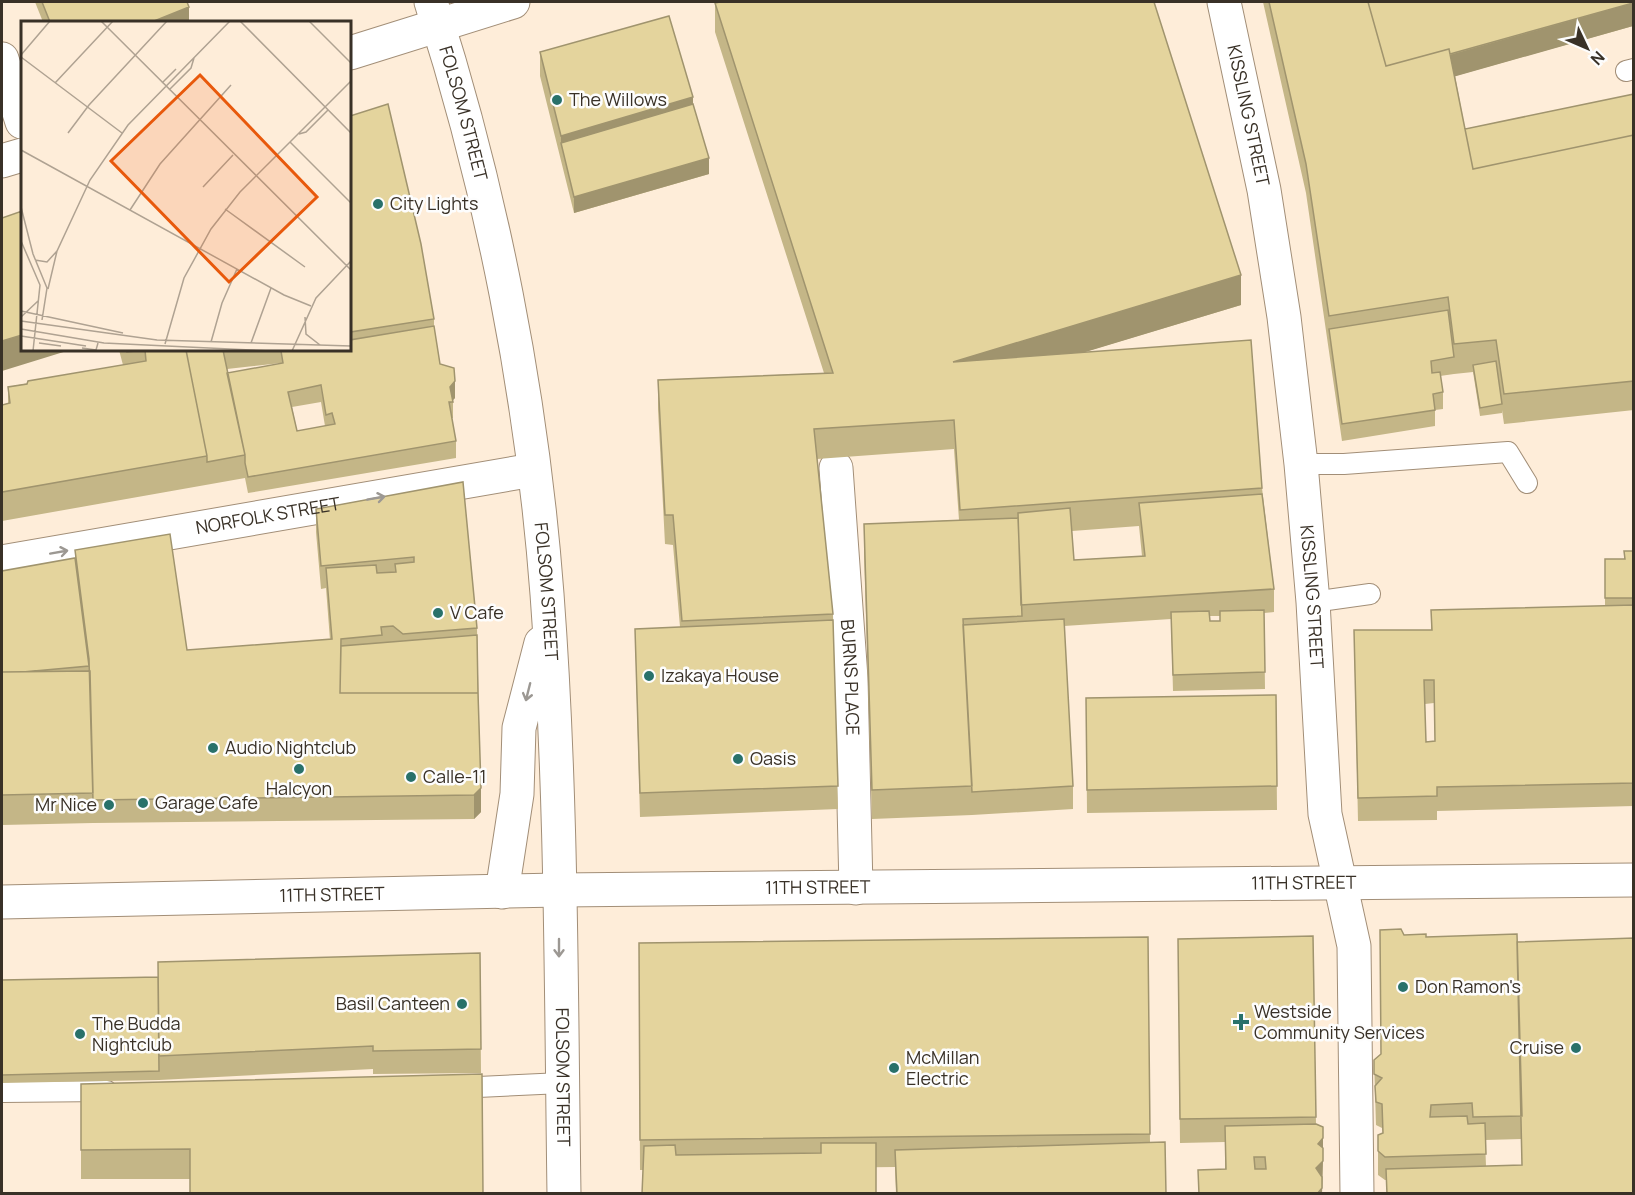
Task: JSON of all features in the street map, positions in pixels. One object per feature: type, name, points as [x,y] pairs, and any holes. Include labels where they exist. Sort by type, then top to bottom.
[{"type":"street","points":[[351,53],[435,13],[513,2]]},
{"type":"street","name":"KISSLING STREET","points":[[1224,2],[1264,190],[1284,317],[1301,464],[1313,602],[1325,814],[1354,946],[1357,1194]]},
{"type":"street","name":"FOLSOM STREET","points":[[435,13],[468,127],[494,236],[517,361],[533,470],[548,615],[559,890],[564,1194]]},
{"type":"street","points":[[2,59],[21,119]]},
{"type":"street","points":[[2,161],[21,155]]},
{"type":"street","name":"BURNS PLACE","points":[[836,468],[851,678],[856,888]]},
{"type":"street","name":"NORFOLK STREET","points":[[2,562],[533,470]]},
{"type":"street","points":[[502,892],[517,794],[519,728],[548,615]]},
{"type":"street","name":"11TH STREET","points":[[2,902],[559,890],[1634,880]]},
{"type":"lane","points":[[1301,464],[1344,464],[1508,452],[1527,483]]},
{"type":"lane","points":[[1313,602],[1370,594]]},
{"type":"lane","points":[[439,1088],[562,1083]]},
{"type":"lane","points":[[2,1092],[132,1091]]},
{"type":"building","points":[[42,2],[187,2],[189,7],[154,21],[50,21]]},
{"type":"building","points":[[1154,2],[1241,275],[953,362],[1251,340],[1262,488],[960,510],[954,420],[814,429],[833,614],[682,621],[673,515],[665,515],[658,380],[833,373],[715,3]]},
{"type":"building","points":[[1269,2],[1368,2],[1386,66],[1449,49],[1473,169],[1634,135],[1634,381],[1504,394],[1496,340],[1454,344],[1448,297],[1329,316],[1306,164]]},
{"type":"building","points":[[1368,2],[1633,3],[1450,54],[1449,49],[1386,66]]},
{"type":"building","points":[[669,16],[693,97],[561,136],[540,52]]},
{"type":"building","points":[[1634,94],[1634,135],[1473,169],[1465,129]]},
{"type":"building","points":[[388,104],[421,244],[434,319],[351,332],[351,116]]},
{"type":"building","points":[[693,104],[709,158],[574,197],[561,143]]},
{"type":"building","points":[[21,211],[21,335],[2,341],[2,218]]},
{"type":"building","points":[[1448,310],[1454,357],[1431,361],[1432,373],[1440,372],[1443,392],[1433,394],[1435,410],[1342,424],[1329,329]]},
{"type":"building","points":[[434,326],[440,364],[454,368],[455,381],[450,387],[453,402],[449,402],[456,441],[248,477],[227,373],[283,363],[281,351],[351,351],[351,340]],"holes":[[[321,385],[326,415],[332,413],[335,424],[297,431],[288,392]]]},
{"type":"building","points":[[145,351],[186,351],[207,456],[2,492],[2,405],[10,403],[8,387],[27,384],[28,381],[146,361]]},
{"type":"building","points":[[186,351],[223,351],[245,455],[207,462]]},
{"type":"building","points":[[1496,361],[1502,404],[1480,408],[1473,365]]},
{"type":"building","points":[[463,482],[477,628],[403,634],[393,626],[381,627],[382,635],[341,639],[340,693],[478,693],[481,788],[474,795],[93,800],[89,659],[75,550],[170,534],[187,650],[332,639],[326,568],[376,565],[377,573],[396,572],[395,564],[414,562],[414,557],[321,566],[316,509]]},
{"type":"building","points":[[1262,494],[1274,589],[1021,605],[1018,513],[1070,508],[1074,560],[1145,556],[1139,503]]},
{"type":"building","points":[[1018,518],[1022,616],[963,619],[972,786],[872,790],[864,524]]},
{"type":"building","points":[[1624,551],[1634,551],[1634,598],[1605,598],[1605,559],[1625,559]]},
{"type":"building","points":[[75,558],[89,666],[2,672],[2,571]]},
{"type":"building","points":[[1634,605],[1634,783],[1437,787],[1437,796],[1358,798],[1354,630],[1432,630],[1431,610]],"holes":[[[1424,680],[1434,680],[1435,741],[1426,742]]]},
{"type":"building","points":[[1264,610],[1265,672],[1173,675],[1171,612],[1209,611],[1210,621],[1220,621],[1220,611]]},
{"type":"building","points":[[1064,619],[1073,786],[972,792],[963,625]]},
{"type":"building","points":[[833,620],[838,786],[640,793],[635,629]]},
{"type":"building","points":[[477,635],[478,693],[340,693],[341,646]]},
{"type":"building","points":[[90,671],[93,793],[2,795],[2,672]]},
{"type":"building","points":[[1276,695],[1277,786],[1087,790],[1086,698]]},
{"type":"building","points":[[1401,929],[1404,935],[1426,934],[1426,937],[1517,934],[1522,1116],[1473,1117],[1472,1103],[1431,1105],[1430,1117],[1467,1116],[1468,1124],[1485,1123],[1486,1154],[1385,1157],[1378,1151],[1378,1135],[1383,1133],[1382,1104],[1376,1102],[1375,1086],[1382,1078],[1374,1074],[1374,1060],[1381,1054],[1380,930]]},
{"type":"building","points":[[1313,936],[1316,1117],[1180,1119],[1178,939]]},
{"type":"building","name":"McMillan Electric","points":[[1148,937],[1150,1134],[640,1140],[639,943]]},
{"type":"building","name":"Cruise","points":[[1634,938],[1634,1194],[1387,1194],[1386,1169],[1522,1165],[1517,942]]},
{"type":"building","points":[[480,953],[481,1049],[373,1051],[373,1046],[159,1056],[158,962]]},
{"type":"building","name":"The Budda Nightclub","points":[[158,977],[159,1071],[2,1075],[2,980]]},
{"type":"building","points":[[482,1074],[483,1194],[190,1194],[190,1149],[81,1150],[81,1084]]},
{"type":"building","points":[[1316,1124],[1323,1127],[1323,1138],[1318,1144],[1323,1148],[1323,1161],[1316,1168],[1322,1177],[1322,1188],[1317,1194],[1199,1194],[1198,1170],[1226,1169],[1225,1126]],"holes":[[[1254,1157],[1265,1157],[1266,1169],[1255,1169]]]},
{"type":"building","points":[[1165,1142],[1166,1194],[897,1194],[895,1150]]},
{"type":"building","points":[[821,1143],[876,1143],[876,1194],[642,1194],[644,1146],[675,1145],[676,1155],[821,1153]]},
{"type":"place","name":"The Willows","points":[[557,100]]},
{"type":"place","name":"City Lights","points":[[378,204]]},
{"type":"place","name":"V Cafe","points":[[438,613]]},
{"type":"place","name":"Izakaya House","points":[[649,676]]},
{"type":"place","name":"Audio Nightclub","points":[[213,748]]},
{"type":"place","name":"Oasis","points":[[738,759]]},
{"type":"place","name":"Halcyon","points":[[299,769]]},
{"type":"place","name":"Calle-11","points":[[411,777]]},
{"type":"place","name":"Garage Cafe","points":[[143,803]]},
{"type":"place","name":"Mr Nice","points":[[109,805]]},
{"type":"place","name":"Don Ramon's","points":[[1403,987]]},
{"type":"place","name":"Basil Canteen","points":[[462,1004]]},
{"type":"place","name":"Westside Community Services","points":[[1241,1022]]},
{"type":"place","name":"The Budda Nightclub","points":[[80,1034]]},
{"type":"place","name":"Cruise","points":[[1576,1048]]},
{"type":"place","name":"McMillan Electric","points":[[894,1068]]}]
